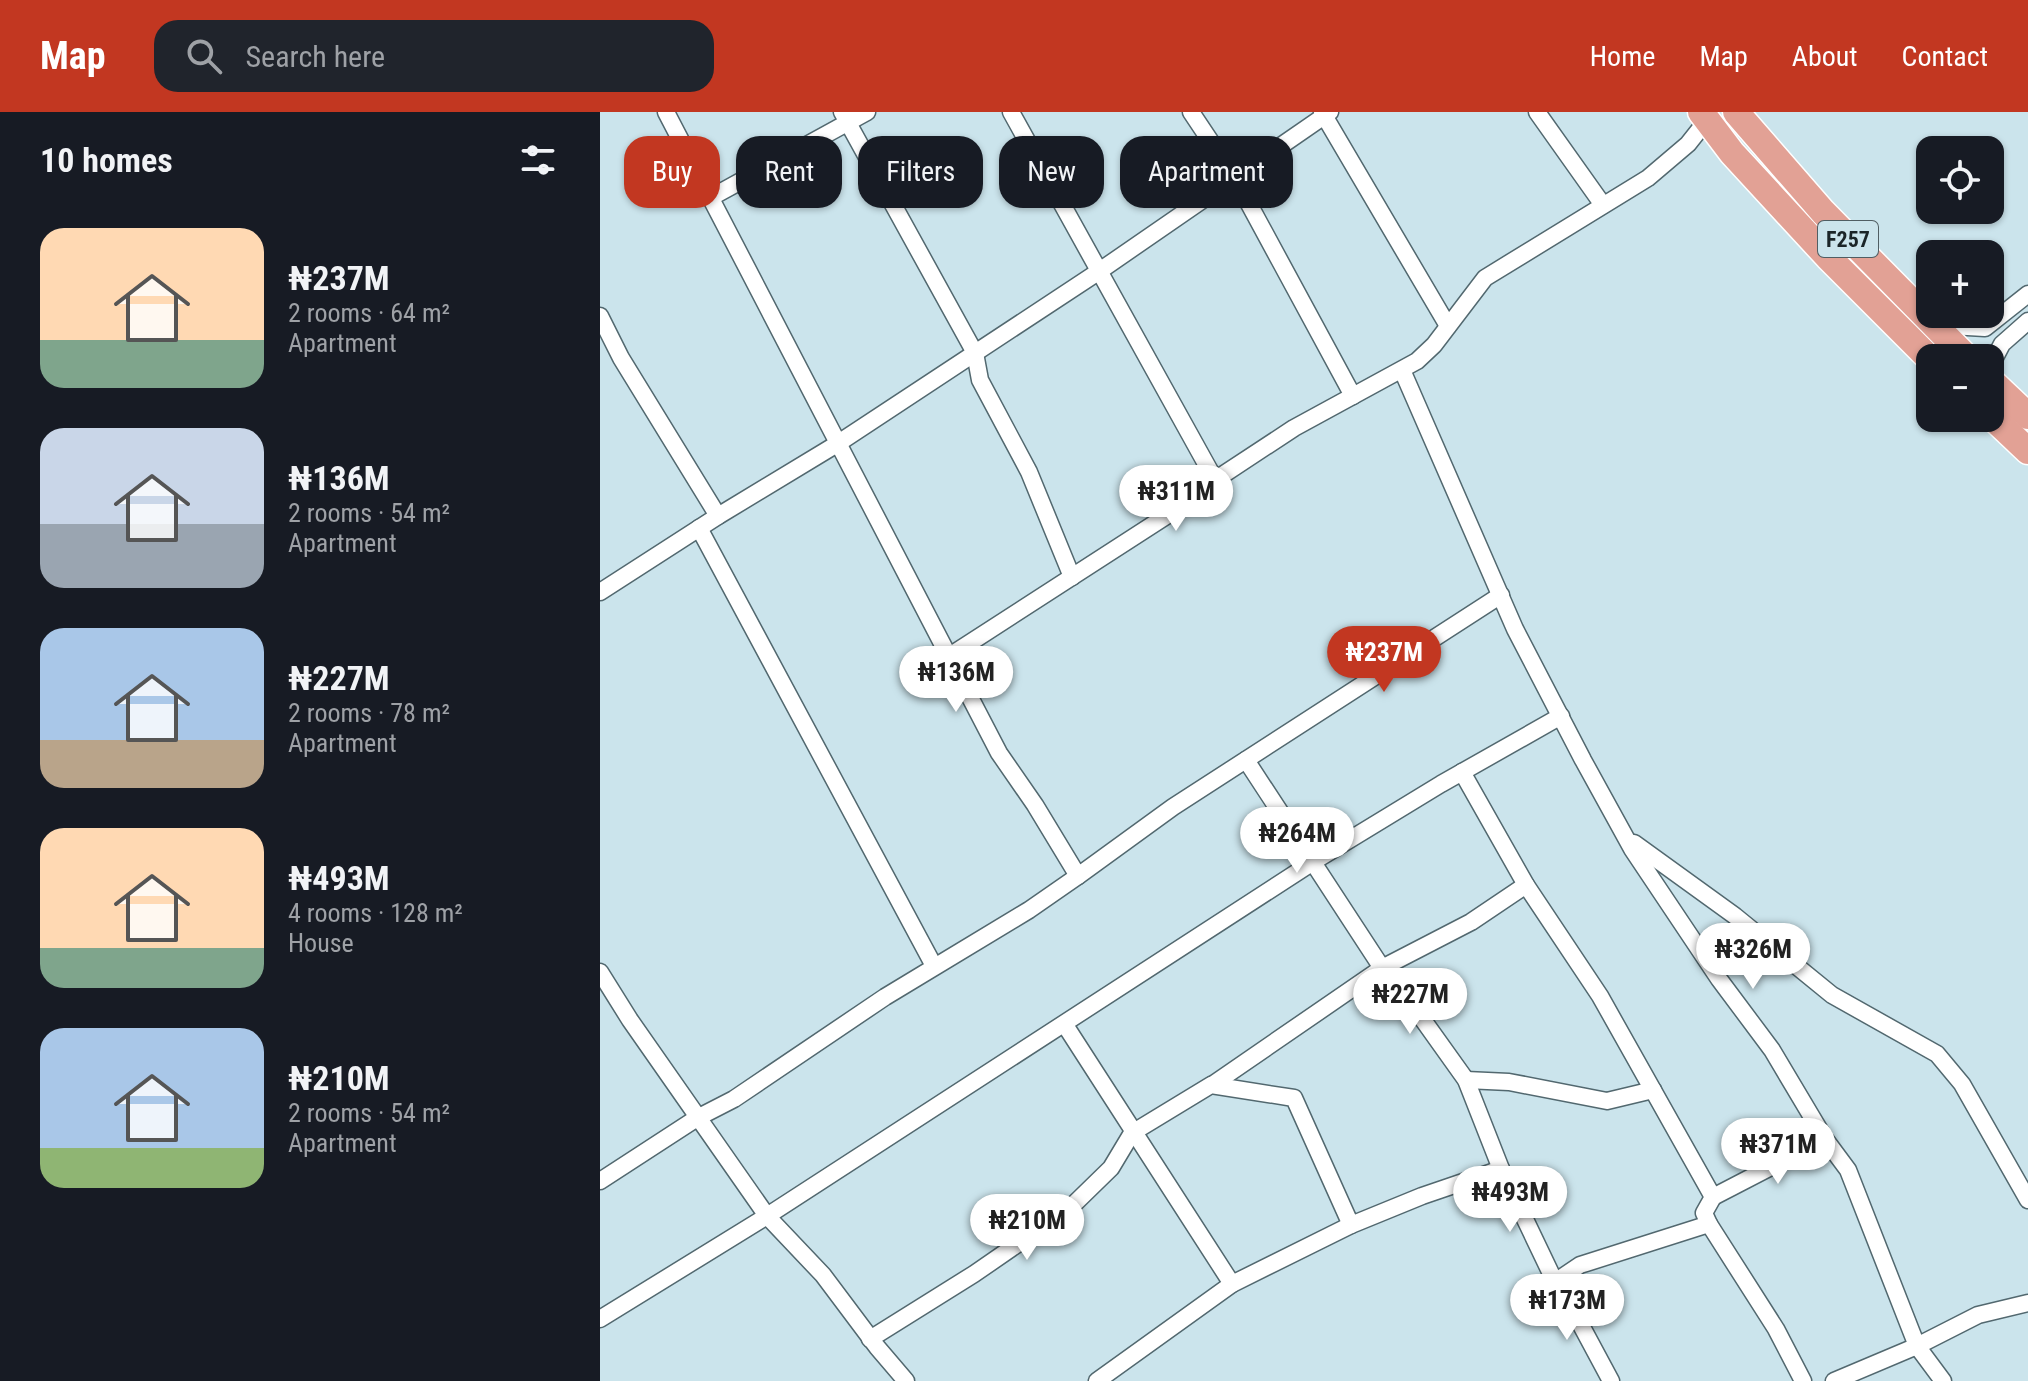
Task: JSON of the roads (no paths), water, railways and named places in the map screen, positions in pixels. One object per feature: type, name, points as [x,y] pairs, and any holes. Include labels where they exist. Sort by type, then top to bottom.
[{"type":"main road","name":"F257","points":[[1736,112],[1823,212],[1916,308]]},
{"type":"main road","name":"F257","points":[[1704,116],[1732,153],[1828,257],[1916,345]]},
{"type":"main road","name":"F257","points":[[1936,328],[1953,344]]},
{"type":"main road","points":[[2004,393],[2028,416]]},
{"type":"main road","points":[[2004,428],[2028,451]]},
{"type":"street","points":[[666,112],[678,136]]},
{"type":"street","points":[[720,192],[845,117],[867,112]]},
{"type":"street","points":[[1011,112],[1215,480]]},
{"type":"street","points":[[1191,112],[1207,136]]},
{"type":"street","points":[[1537,112],[1603,205]]},
{"type":"street","points":[[1293,137],[1326,113],[1448,326]]},
{"type":"street","points":[[948,657],[1177,509],[1294,428],[1402,370],[1434,345],[1485,278],[1648,178],[1688,144],[1704,116]]},
{"type":"street","points":[[845,117],[975,353],[980,380],[1029,472],[1072,577]]},
{"type":"street","points":[[715,208],[999,753],[1078,876]]},
{"type":"street","points":[[600,592],[837,444],[1191,208]]},
{"type":"street","points":[[1251,208],[1353,396]]},
{"type":"street","points":[[2004,313],[2028,294]]},
{"type":"street","points":[[600,316],[621,358],[718,516]]},
{"type":"street","points":[[2002,344],[2028,321]]},
{"type":"street","points":[[1402,370],[1515,629],[1624,834],[1719,979],[1772,1050],[1825,1139],[1848,1170],[1917,1346],[1943,1381]]},
{"type":"street","points":[[699,528],[934,966]]},
{"type":"street","points":[[600,1181],[697,1118],[734,1099],[934,966],[1029,910],[1173,807],[1501,595]]},
{"type":"street","points":[[600,1319],[1065,1025],[1313,862],[1561,716]]},
{"type":"street","points":[[1246,760],[1382,968],[1466,1080],[1501,1169],[1555,1282],[1611,1381]]},
{"type":"street","points":[[1462,772],[1526,885],[1600,996],[1713,1197]]},
{"type":"street","points":[[1624,834],[1735,916],[1832,995],[1937,1054],[1962,1084],[2028,1200]]},
{"type":"street","points":[[870,1339],[974,1274],[1071,1207],[1111,1168],[1132,1133],[1212,1085],[1382,968],[1471,922],[1526,885]]},
{"type":"street","points":[[600,972],[697,1118],[767,1216],[823,1275],[870,1339],[906,1381]]},
{"type":"street","points":[[1065,1025],[1232,1284]]},
{"type":"street","points":[[1466,1080],[1509,1082],[1607,1101],[1653,1090]]},
{"type":"street","points":[[1212,1085],[1294,1098],[1351,1225]]},
{"type":"street","points":[[1803,1381],[1776,1329],[1704,1213],[1713,1197],[1825,1139]]},
{"type":"street","points":[[1097,1381],[1232,1284],[1351,1225],[1501,1169]]},
{"type":"street","points":[[1555,1282],[1580,1265],[1709,1224]]},
{"type":"street","points":[[1834,1381],[1917,1346],[1978,1315],[2028,1303]]}]
